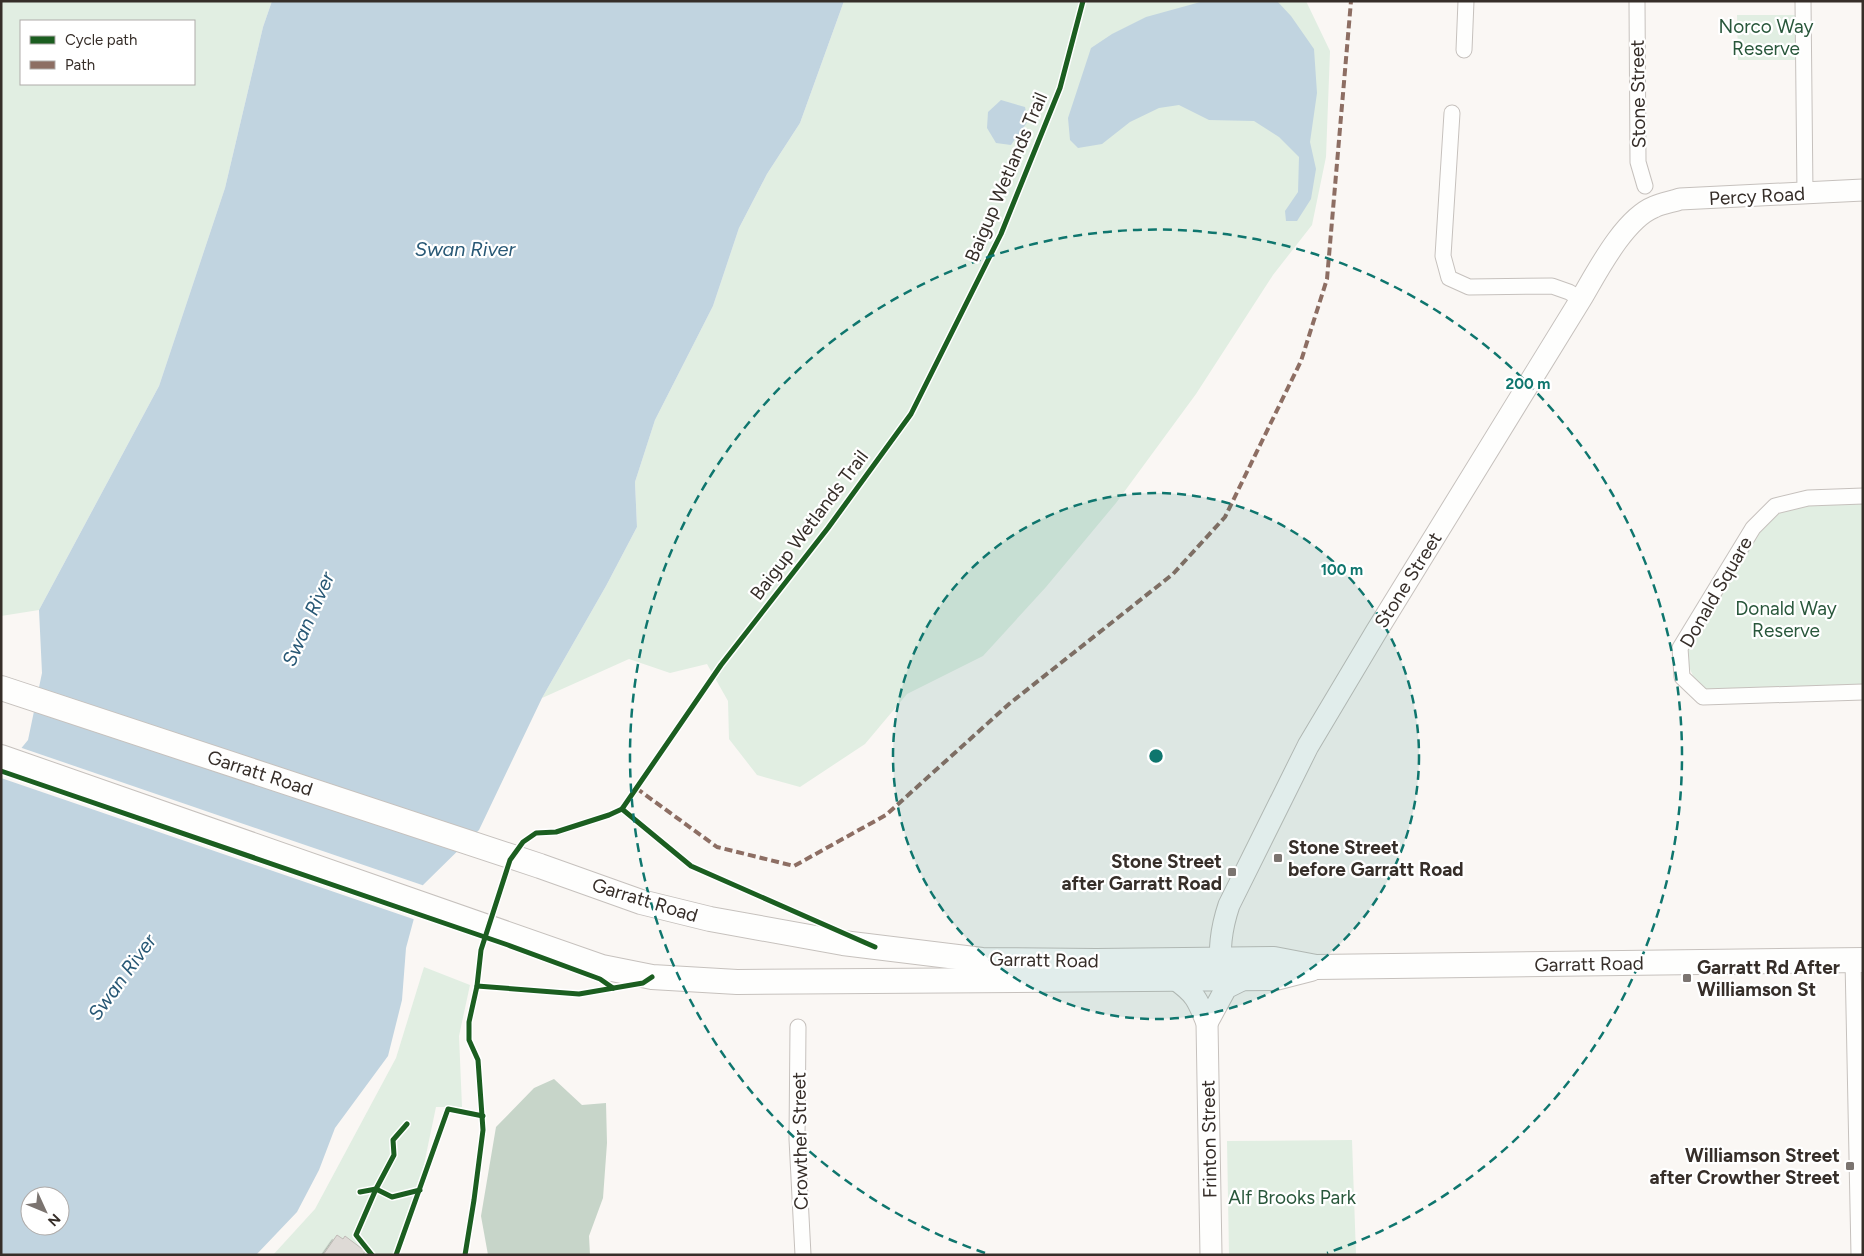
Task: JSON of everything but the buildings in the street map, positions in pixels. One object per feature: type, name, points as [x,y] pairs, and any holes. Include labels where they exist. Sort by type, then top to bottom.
[{"type":"main road","name":"Garratt Road","points":[[1,688],[540,866],[642,902],[701,917],[843,943],[982,960],[1096,961],[1220,969],[1244,978],[1276,978],[1316,968]]},
{"type":"main road","name":"Garratt Road","points":[[1,757],[602,967],[652,977],[737,982],[1176,980],[1220,969],[1274,959],[1316,968],[1858,960]]},
{"type":"street","points":[[1464,50],[1466,1]]},
{"type":"street","name":"Stone Street","points":[[1637,1],[1638,162],[1645,186]]},
{"type":"street","points":[[1803,1],[1805,194]]},
{"type":"street","points":[[1452,113],[1444,256],[1449,278],[1469,287],[1552,286],[1570,292],[1581,299]]},
{"type":"street","name":"Percy Road","points":[[1652,207],[1680,199],[1863,190]]},
{"type":"street","name":"Stone Street","points":[[1220,969],[1220,939],[1229,905],[1308,746],[1614,245],[1633,222],[1652,207]]},
{"type":"street","name":"Donald Square","points":[[1863,496],[1808,498],[1775,506],[1753,528],[1680,648],[1682,677],[1703,696],[1863,692]]},
{"type":"street","points":[[1858,960],[1859,1255]]},
{"type":"street","name":"Frinton Street","points":[[1207,1023],[1226,988],[1244,978]]},
{"type":"street","name":"Frinton Street","points":[[1176,980],[1191,990],[1200,1004],[1207,1023],[1211,1255]]},
{"type":"street","name":"Crowther Street","points":[[798,1026],[797,1139],[803,1255]]},
{"type":"green space","points":[[1,1],[272,1],[263,27],[225,188],[159,386],[39,610],[1,616]]},
{"type":"green space","points":[[844,1],[1306,1],[1330,51],[1326,157],[1312,225],[1273,275],[1196,394],[1116,503],[1046,587],[983,656],[907,694],[865,744],[800,787],[757,775],[729,739],[728,701],[707,664],[670,673],[629,659],[542,698],[606,586],[637,527],[635,482],[655,420],[713,306],[739,228],[767,174],[800,123]]},
{"type":"green space","name":"Norco Way Reserve","points":[[1737,15],[1795,15],[1795,60],[1738,60]]},
{"type":"green space","name":"Donald Way Reserve","points":[[1863,492],[1863,692],[1703,697],[1680,648],[1753,528],[1808,498]]},
{"type":"green space","points":[[424,967],[470,985],[459,1036],[462,1107],[436,1107],[417,1198],[395,1255],[273,1255],[315,1209],[396,1058]]},
{"type":"green space","points":[[554,1079],[582,1105],[606,1103],[607,1143],[603,1198],[589,1236],[590,1255],[488,1255],[481,1216],[496,1127],[534,1088]]},
{"type":"green space","name":"Alf Brooks Park","points":[[1352,1140],[1356,1255],[1229,1255],[1227,1141]]},
{"type":"water","name":"Swan River","points":[[272,1],[844,1],[800,123],[767,174],[739,228],[713,306],[655,420],[635,482],[637,527],[606,586],[542,698],[479,830],[423,885],[406,948],[402,1000],[388,1056],[335,1128],[319,1170],[297,1212],[256,1255],[1,1255],[1,773],[28,740],[42,673],[39,610],[159,386],[225,188],[263,27]]},
{"type":"water","points":[[1204,1],[1277,1],[1291,16],[1314,49],[1317,93],[1310,142],[1316,169],[1311,199],[1297,221],[1286,221],[1285,211],[1298,192],[1299,157],[1279,137],[1254,121],[1209,120],[1179,105],[1159,108],[1130,122],[1102,144],[1078,148],[1070,140],[1068,118],[1091,48],[1112,34],[1146,17]]},
{"type":"water","points":[[1001,100],[1025,107],[1028,121],[1011,145],[996,143],[987,128],[988,112]]},
{"type":"pier","points":[[19,747],[425,886],[416,920],[1,778],[1,769]]},
{"type":"marked path","points":[[636,788],[717,847],[794,866],[886,815],[1009,704],[1173,574],[1225,517],[1301,361],[1327,279],[1351,1]]},
{"type":"cycle path","name":"Baigup Wetlands Trail","points":[[465,1255],[483,1130],[478,1060],[469,1040],[469,1022],[477,986],[481,950],[510,860],[523,842],[536,833],[556,832],[622,809],[721,665],[828,528],[911,414],[1001,234],[1060,88],[1083,1]]},
{"type":"cycle path","points":[[1,771],[508,945],[600,979],[613,988]]},
{"type":"cycle path","points":[[622,809],[691,866],[875,947]]},
{"type":"cycle path","points":[[477,986],[579,994],[643,983],[652,977]]},
{"type":"cycle path","points":[[396,1255],[448,1109],[483,1116]]},
{"type":"cycle path","points":[[372,1255],[356,1235],[376,1189],[394,1155],[393,1140],[407,1124]]},
{"type":"cycle path","points":[[360,1192],[376,1189],[392,1197],[420,1190]]},
{"type":"place","name":"Stone Street before Garratt Road","points":[[1278,858]]},
{"type":"place","name":"Stone Street after Garratt Road","points":[[1232,872]]},
{"type":"place","name":"Garratt Rd After Williamson St","points":[[1687,978]]},
{"type":"place","name":"Williamson Street after Crowther Street","points":[[1850,1166]]}]
